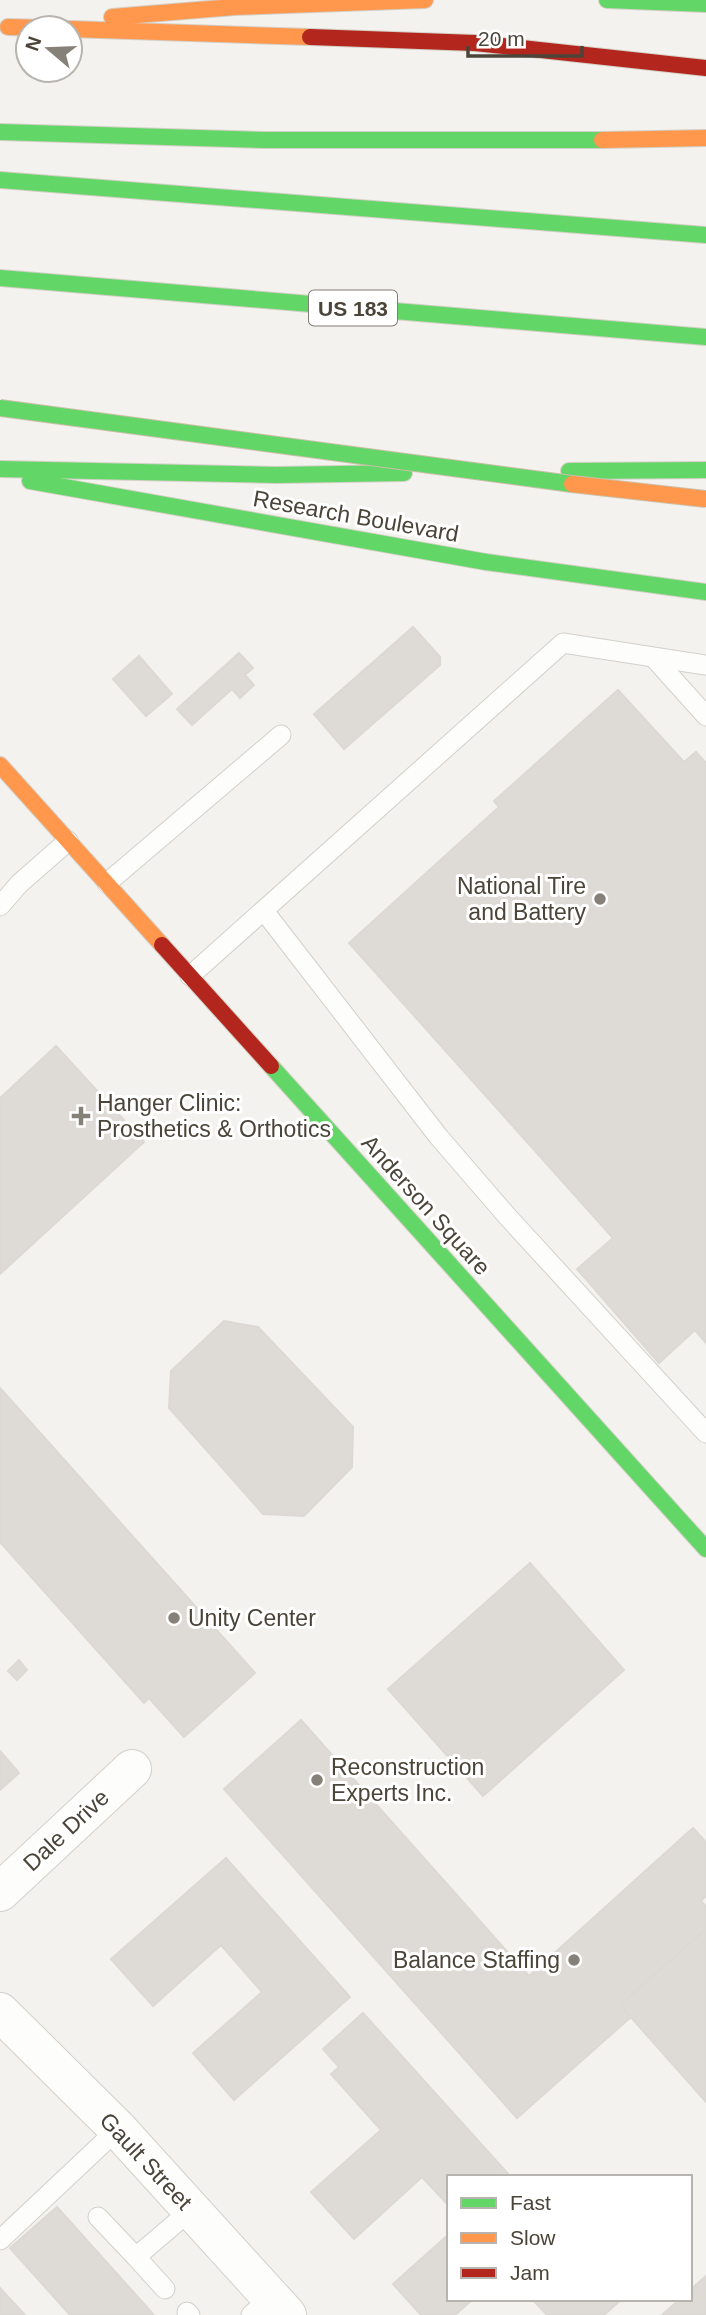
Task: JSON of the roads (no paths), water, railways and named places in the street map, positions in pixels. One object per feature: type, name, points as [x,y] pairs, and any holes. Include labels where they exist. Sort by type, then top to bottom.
[{"type":"main road","points":[[4,27],[265,3],[425,0]]},
{"type":"main road","points":[[607,0],[706,4]]},
{"type":"main road","points":[[84,29],[475,43],[706,68]]},
{"type":"main road","points":[[0,132],[132,138],[706,138]]},
{"type":"main road","points":[[0,180],[706,235]]},
{"type":"main road","name":"US 183","points":[[0,278],[706,338]]},
{"type":"main road","points":[[0,408],[633,492],[706,499]]},
{"type":"main road","points":[[0,469],[276,475],[706,470]]},
{"type":"main road","name":"Research Boulevard","points":[[0,476],[486,562],[706,592]]},
{"type":"main road","name":"Anderson Square","points":[[0,765],[706,1549]]},
{"type":"street","name":"Dale Drive","points":[[0,1892],[132,1769]]},
{"type":"street","name":"Gault Street","points":[[0,2012],[118,2129],[191,2210],[269,2309]]},
{"type":"lane","points":[[0,5],[4,27]]},
{"type":"lane","points":[[190,976],[563,643],[706,665]]},
{"type":"lane","points":[[654,658],[706,716]]},
{"type":"lane","points":[[107,883],[281,735]]},
{"type":"lane","points":[[0,906],[19,884],[68,841]]},
{"type":"lane","points":[[264,911],[438,1136],[706,1433]]},
{"type":"lane","points":[[0,2240],[118,2129]]},
{"type":"lane","points":[[136,2257],[191,2210]]},
{"type":"lane","points":[[98,2217],[165,2289]]},
{"type":"place","name":"National Tire and Battery","points":[[600,899]]},
{"type":"place","name":"Hanger Clinic: Prosthetics & Orthotics","points":[[81,1116]]},
{"type":"place","name":"Unity Center","points":[[174,1618]]},
{"type":"place","name":"Reconstruction Experts Inc.","points":[[317,1780]]},
{"type":"place","name":"Balance Staffing","points":[[574,1960]]}]
